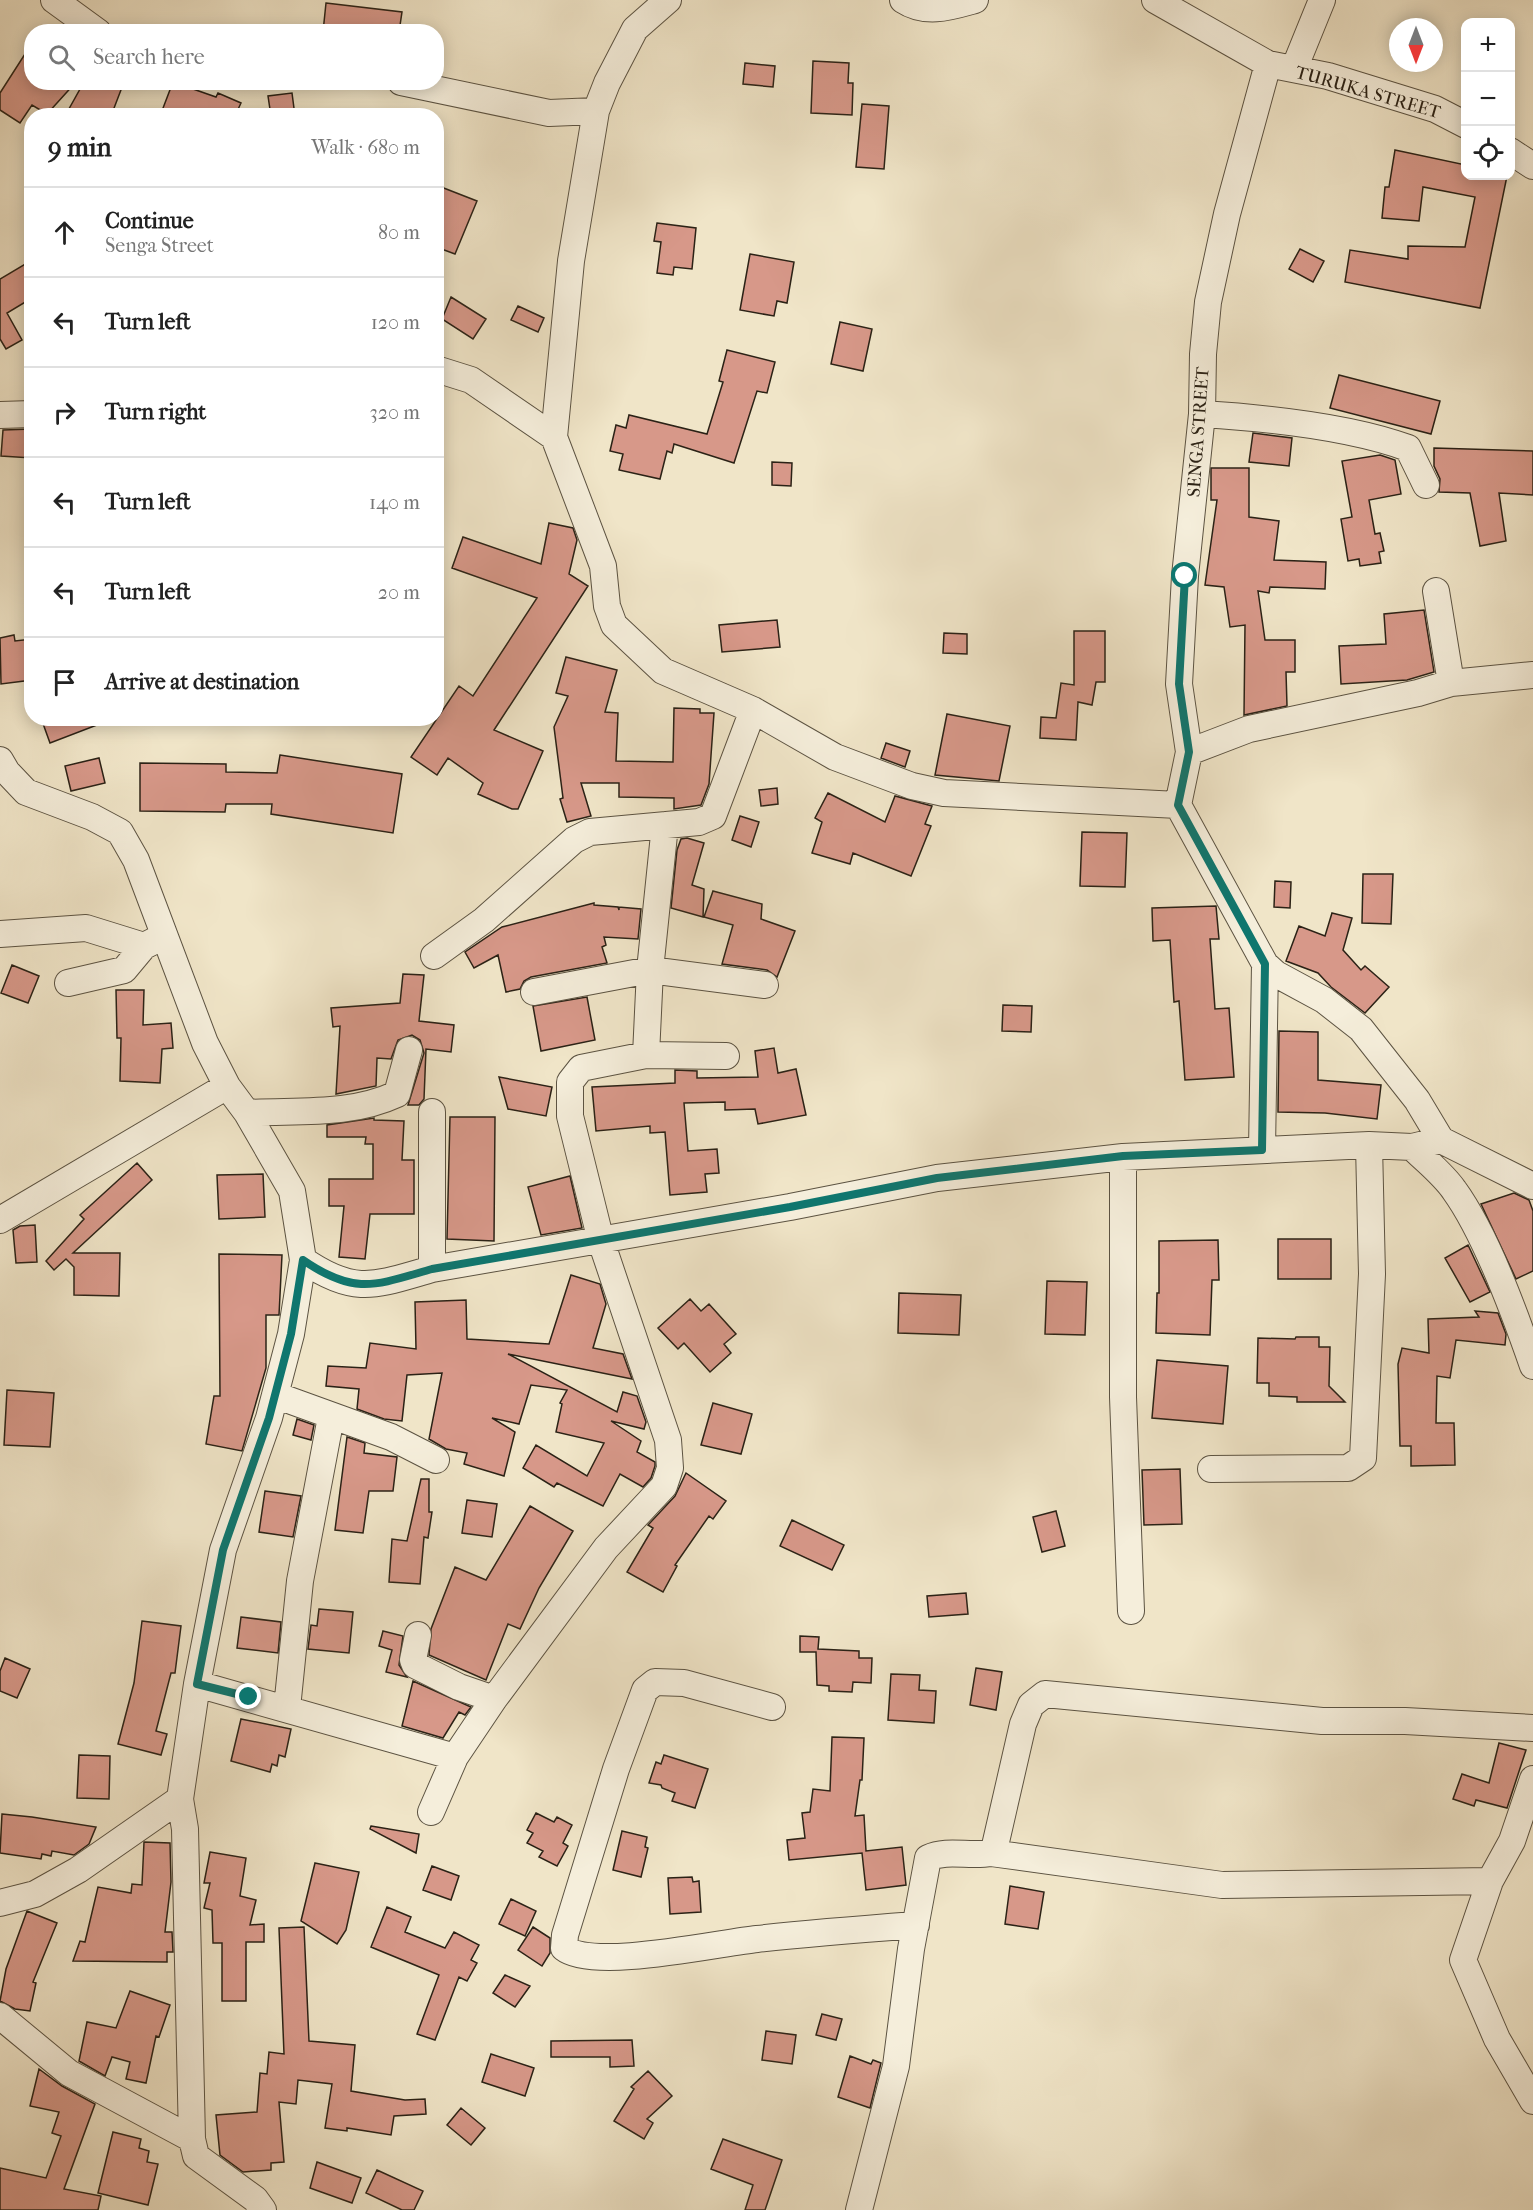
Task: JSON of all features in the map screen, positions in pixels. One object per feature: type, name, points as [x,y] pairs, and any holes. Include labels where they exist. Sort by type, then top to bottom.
[{"type":"street","points":[[54,0],[87,24]]},
{"type":"street","points":[[668,0],[635,29],[596,111],[572,261],[554,437],[603,566],[607,606],[614,625],[663,671],[753,710],[835,757],[912,786],[933,790],[1178,805],[1265,964],[1283,978],[1324,1000],[1360,1029],[1417,1100],[1441,1140],[1533,1186]]},
{"type":"street","points":[[903,0],[921,8],[934,9],[975,0]]},
{"type":"street","name":"TURUKA STREET","points":[[1155,0],[1268,64],[1328,76],[1424,106],[1461,122]]},
{"type":"street","points":[[1294,69],[1322,0]]},
{"type":"street","name":"SENGA STREET","points":[[1178,805],[1189,752],[1179,684],[1185,576],[1202,414],[1203,354],[1208,302],[1227,213],[1268,64]]},
{"type":"street","points":[[439,90],[549,113],[596,111]]},
{"type":"street","points":[[1515,154],[1533,166]]},
{"type":"street","points":[[444,372],[471,380],[554,437]]},
{"type":"street","points":[[0,415],[24,414]]},
{"type":"street","points":[[1202,414],[1247,417],[1382,438],[1408,448],[1426,485]]},
{"type":"street","points":[[1436,591],[1451,683]]},
{"type":"street","points":[[1189,752],[1249,729],[1418,693],[1451,683],[1533,675]]},
{"type":"street","points":[[434,956],[484,920],[574,840],[590,832],[699,822],[713,816],[753,710]]},
{"type":"street","points":[[0,760],[7,772],[27,792],[92,817],[120,832],[136,860],[154,941],[227,1086],[247,1113],[292,1191],[303,1260],[291,1334],[275,1395],[223,1550],[197,1684],[180,1799],[185,1829],[192,2139],[196,2156],[255,2199],[262,2210]]},
{"type":"street","points":[[646,1055],[650,970],[665,825]]},
{"type":"street","points":[[0,934],[86,928],[154,941]]},
{"type":"street","points":[[68,983],[124,970],[154,941]]},
{"type":"street","points":[[1262,1150],[1265,964]]},
{"type":"street","points":[[534,992],[650,970],[765,985]]},
{"type":"street","points":[[247,1113],[348,1110],[387,1099],[397,1094],[409,1050]]},
{"type":"street","points":[[431,1812],[454,1757],[494,1699],[606,1548],[664,1486],[670,1468],[668,1440],[601,1241],[570,1116],[570,1082],[581,1068],[646,1055],[726,1056]]},
{"type":"street","points":[[0,1220],[227,1086]]},
{"type":"street","points":[[432,1112],[432,1269]]},
{"type":"street","points":[[303,1260],[327,1276],[350,1283],[377,1285],[432,1269],[601,1241],[937,1178],[1123,1156],[1369,1145],[1412,1147],[1441,1140]]},
{"type":"street","points":[[1211,1469],[1348,1468],[1363,1458],[1372,1274],[1369,1145]]},
{"type":"street","points":[[1412,1147],[1452,1187],[1463,1203],[1499,1279],[1533,1366]]},
{"type":"street","points":[[1123,1156],[1123,1396],[1131,1611]]},
{"type":"street","points":[[275,1395],[391,1437],[436,1460]]},
{"type":"street","points":[[287,1708],[300,1581],[331,1417]]},
{"type":"street","points":[[418,1635],[413,1660],[415,1665],[459,1687],[494,1699]]},
{"type":"street","points":[[772,1707],[684,1683],[655,1682],[645,1690],[616,1768],[565,1935],[564,1948],[570,1953],[598,1956],[680,1951],[754,1939],[916,1925]]},
{"type":"street","points":[[197,1684],[454,1757]]},
{"type":"street","points":[[991,1853],[995,1846],[1023,1724],[1031,1704],[1045,1694],[1322,1721],[1405,1721],[1533,1728]]},
{"type":"street","points":[[1533,1779],[1512,1841],[1491,1881],[1463,1960],[1497,2039],[1533,2101]]},
{"type":"street","points":[[0,1903],[35,1894],[78,1870],[180,1799]]},
{"type":"street","points":[[858,2210],[896,2066],[928,1858],[940,1853],[978,1856],[991,1853],[1222,1885],[1491,1881]]},
{"type":"street","points":[[0,2016],[69,2073],[192,2139]]},
{"type":"building","points":[[326,3],[402,12],[400,24],[324,24]]},
{"type":"building","points":[[24,56],[24,90],[69,90],[52,108],[37,108],[32,105],[30,108],[24,108],[24,117],[20,123],[0,110],[0,93]]},
{"type":"building","points":[[813,61],[849,63],[848,83],[853,83],[852,115],[811,113]]},
{"type":"building","points":[[745,63],[775,66],[773,87],[743,84]]},
{"type":"building","points":[[80,90],[121,90],[114,108],[69,108]]},
{"type":"building","points":[[170,90],[196,90],[216,97],[218,93],[241,103],[239,108],[163,108]]},
{"type":"building","points":[[292,93],[294,108],[270,108],[268,96]]},
{"type":"building","points":[[862,104],[889,106],[884,169],[856,167]]},
{"type":"building","points":[[1395,150],[1461,164],[1461,180],[1506,180],[1480,308],[1345,282],[1350,250],[1408,259],[1408,246],[1465,247],[1475,197],[1423,187],[1419,221],[1382,218],[1385,187],[1389,187]]},
{"type":"building","points":[[444,188],[477,201],[455,254],[444,250]]},
{"type":"building","points":[[657,223],[696,228],[692,269],[674,267],[673,275],[657,273],[661,242],[654,241]]},
{"type":"building","points":[[1300,249],[1324,261],[1313,282],[1289,269]]},
{"type":"building","points":[[750,254],[794,262],[787,303],[777,301],[774,316],[740,310]]},
{"type":"building","points":[[24,265],[24,303],[7,313],[22,340],[6,349],[0,339],[0,279]]},
{"type":"building","points":[[451,297],[486,319],[473,339],[444,320]]},
{"type":"building","points":[[518,306],[544,318],[538,332],[511,320]]},
{"type":"building","points":[[840,322],[872,329],[863,371],[831,364]]},
{"type":"building","points":[[727,350],[775,362],[767,393],[757,391],[734,463],[674,444],[672,453],[667,451],[660,479],[619,470],[623,454],[610,451],[616,425],[626,428],[629,415],[707,434],[723,382],[719,381]]},
{"type":"building","points":[[1339,375],[1440,401],[1431,434],[1330,408]]},
{"type":"building","points":[[24,429],[24,457],[1,456],[3,430]]},
{"type":"building","points":[[1253,433],[1292,438],[1289,466],[1249,462]]},
{"type":"building","points":[[1434,448],[1533,451],[1533,495],[1499,493],[1506,541],[1480,546],[1470,493],[1439,492],[1440,479],[1434,466]]},
{"type":"building","points":[[1380,455],[1395,460],[1401,494],[1369,500],[1375,534],[1380,533],[1384,551],[1379,552],[1381,563],[1360,566],[1359,559],[1348,561],[1341,519],[1352,517],[1342,461]]},
{"type":"building","points":[[772,462],[792,463],[791,486],[772,485]]},
{"type":"building","points":[[1211,468],[1249,468],[1249,517],[1279,521],[1274,560],[1326,562],[1325,589],[1270,587],[1269,593],[1258,591],[1265,640],[1295,640],[1295,672],[1286,672],[1287,706],[1244,715],[1245,625],[1230,627],[1224,587],[1205,585],[1217,500],[1211,500]]},
{"type":"building","points":[[549,523],[573,528],[577,540],[569,574],[588,586],[494,730],[543,751],[518,809],[512,809],[478,794],[483,783],[448,758],[437,775],[411,757],[432,726],[444,726],[444,708],[459,686],[473,696],[537,598],[452,568],[463,537],[541,564]]},
{"type":"building","points":[[1424,610],[1434,672],[1407,680],[1341,684],[1339,646],[1386,644],[1384,614]]},
{"type":"building","points":[[777,620],[780,647],[722,652],[719,625]]},
{"type":"building","points":[[1074,631],[1105,631],[1105,682],[1096,682],[1092,705],[1078,702],[1076,740],[1040,738],[1041,717],[1056,718],[1061,683],[1074,685]]},
{"type":"building","points":[[944,633],[967,634],[967,654],[943,653]]},
{"type":"building","points":[[14,635],[15,641],[24,640],[24,681],[1,684],[0,638]]},
{"type":"building","points":[[566,657],[617,670],[605,712],[618,713],[616,761],[673,762],[674,708],[700,709],[700,713],[714,713],[709,784],[701,805],[674,809],[674,798],[619,797],[619,783],[581,783],[591,816],[567,822],[560,799],[563,798],[554,727],[568,696],[556,693]]},
{"type":"building","points":[[947,714],[1010,726],[999,781],[935,775]]},
{"type":"building","points":[[44,726],[94,726],[50,743]]},
{"type":"building","points":[[886,743],[910,751],[905,767],[881,758]]},
{"type":"building","points":[[280,755],[402,774],[393,833],[271,814],[272,804],[226,804],[225,812],[140,811],[140,763],[226,764],[226,772],[277,773]]},
{"type":"building","points":[[99,758],[105,783],[71,791],[65,766]]},
{"type":"building","points":[[777,788],[778,804],[761,806],[759,790]]},
{"type":"building","points":[[828,793],[885,822],[895,796],[932,806],[925,824],[931,826],[911,876],[853,853],[850,864],[812,853],[822,822],[815,818]]},
{"type":"building","points":[[740,816],[759,822],[751,847],[732,840]]},
{"type":"building","points":[[1082,832],[1127,833],[1125,887],[1080,886]]},
{"type":"building","points":[[687,838],[704,843],[692,885],[704,889],[703,917],[671,908],[677,850],[681,839]]},
{"type":"building","points":[[1363,874],[1393,874],[1391,924],[1362,923]]},
{"type":"building","points":[[1275,881],[1291,882],[1290,908],[1274,907]]},
{"type":"building","points":[[713,891],[762,904],[761,919],[795,931],[777,977],[767,970],[722,964],[733,925],[704,917]]},
{"type":"building","points":[[594,903],[594,905],[618,907],[619,910],[619,907],[641,909],[638,939],[604,937],[606,945],[602,947],[607,963],[531,977],[524,981],[520,989],[506,992],[498,955],[474,968],[465,952],[502,927]]},
{"type":"building","points":[[1216,906],[1219,939],[1210,939],[1215,1009],[1229,1008],[1234,1077],[1185,1080],[1179,1001],[1174,1002],[1170,940],[1153,941],[1152,908]]},
{"type":"building","points":[[1332,913],[1352,918],[1343,950],[1361,970],[1365,966],[1389,987],[1365,1013],[1331,987],[1318,973],[1286,961],[1299,926],[1325,936]]},
{"type":"building","points":[[12,965],[39,976],[28,1003],[1,993]]},
{"type":"building","points":[[403,974],[424,975],[419,1021],[454,1025],[451,1052],[426,1049],[424,1099],[419,1105],[408,1105],[424,1053],[420,1040],[412,1035],[398,1040],[391,1059],[377,1058],[376,1086],[336,1094],[340,1026],[333,1027],[331,1008],[400,1003]]},
{"type":"building","points":[[116,990],[144,990],[143,1025],[171,1023],[173,1048],[162,1049],[160,1083],[120,1081],[121,1038],[117,1038]]},
{"type":"building","points":[[587,997],[595,1040],[541,1051],[533,1006]]},
{"type":"building","points":[[1003,1005],[1032,1006],[1031,1032],[1002,1031]]},
{"type":"building","points":[[1279,1031],[1318,1032],[1318,1080],[1381,1085],[1377,1119],[1325,1113],[1278,1112]]},
{"type":"building","points":[[774,1048],[778,1073],[796,1069],[806,1115],[758,1124],[755,1109],[725,1110],[725,1102],[684,1103],[688,1151],[717,1149],[719,1173],[705,1174],[707,1192],[670,1195],[665,1132],[650,1133],[650,1126],[596,1131],[592,1087],[675,1083],[675,1070],[697,1071],[697,1078],[758,1077],[755,1051]]},
{"type":"building","points":[[499,1077],[552,1087],[546,1116],[508,1109]]},
{"type":"building","points":[[450,1117],[495,1117],[494,1241],[447,1239]]},
{"type":"building","points":[[374,1118],[374,1120],[404,1121],[402,1160],[414,1160],[414,1214],[370,1214],[365,1259],[339,1257],[344,1206],[329,1206],[329,1179],[373,1179],[373,1144],[365,1144],[366,1137],[327,1137],[327,1125]]},
{"type":"building","points":[[137,1163],[152,1180],[73,1253],[120,1253],[119,1296],[74,1295],[74,1267],[66,1259],[54,1270],[46,1261],[84,1219],[80,1215]]},
{"type":"building","points":[[263,1174],[265,1217],[219,1219],[217,1175]]},
{"type":"building","points":[[570,1176],[582,1228],[541,1235],[528,1187]]},
{"type":"building","points":[[1514,1193],[1529,1200],[1533,1211],[1533,1271],[1516,1279],[1481,1204]]},
{"type":"building","points":[[35,1225],[37,1262],[16,1263],[13,1230],[20,1226]]},
{"type":"building","points":[[1278,1239],[1331,1239],[1331,1279],[1278,1279]]},
{"type":"building","points":[[1218,1240],[1219,1280],[1212,1280],[1210,1335],[1156,1333],[1159,1241]]},
{"type":"building","points":[[1468,1245],[1490,1292],[1470,1302],[1445,1258]]},
{"type":"building","points":[[219,1254],[282,1255],[279,1315],[266,1315],[266,1368],[242,1451],[206,1444],[214,1396],[220,1396]]},
{"type":"building","points":[[571,1275],[600,1284],[606,1304],[593,1348],[623,1354],[632,1379],[508,1354],[617,1412],[623,1392],[637,1396],[646,1422],[644,1429],[611,1421],[641,1441],[637,1452],[655,1462],[655,1466],[651,1478],[643,1487],[620,1474],[603,1506],[557,1483],[554,1487],[523,1468],[536,1445],[587,1476],[604,1443],[556,1432],[562,1404],[560,1403],[567,1390],[531,1385],[519,1424],[492,1418],[515,1432],[504,1476],[464,1464],[467,1453],[446,1449],[429,1439],[442,1373],[407,1375],[402,1421],[384,1419],[357,1409],[359,1389],[326,1386],[328,1366],[366,1368],[370,1343],[416,1349],[415,1302],[466,1300],[467,1339],[549,1344]]},
{"type":"building","points":[[1047,1281],[1087,1282],[1085,1335],[1045,1334]]},
{"type":"building","points":[[899,1293],[961,1295],[959,1335],[898,1333]]},
{"type":"building","points":[[690,1299],[701,1311],[709,1304],[736,1334],[724,1344],[731,1353],[710,1372],[684,1343],[678,1349],[658,1328]]},
{"type":"building","points":[[1475,1311],[1498,1313],[1506,1334],[1505,1345],[1456,1340],[1450,1378],[1437,1376],[1436,1423],[1454,1423],[1455,1465],[1411,1466],[1411,1446],[1400,1446],[1398,1364],[1402,1348],[1429,1353],[1428,1319],[1479,1317]]},
{"type":"building","points":[[1296,1337],[1319,1337],[1319,1347],[1330,1347],[1329,1386],[1345,1402],[1297,1402],[1297,1397],[1269,1396],[1269,1383],[1257,1383],[1258,1338],[1295,1339]]},
{"type":"building","points":[[1157,1360],[1228,1366],[1223,1424],[1152,1418]]},
{"type":"building","points":[[7,1390],[54,1393],[50,1447],[4,1445]]},
{"type":"building","points":[[713,1403],[752,1414],[741,1454],[701,1445]]},
{"type":"building","points":[[297,1419],[314,1425],[311,1440],[293,1435]]},
{"type":"building","points":[[347,1437],[365,1443],[364,1453],[397,1457],[393,1491],[369,1491],[363,1533],[335,1530]]},
{"type":"building","points":[[1180,1469],[1182,1524],[1144,1525],[1142,1470]]},
{"type":"building","points":[[686,1473],[726,1501],[713,1519],[709,1516],[675,1565],[677,1566],[663,1592],[627,1572],[653,1528],[648,1525],[675,1496]]},
{"type":"building","points":[[421,1479],[429,1479],[429,1512],[432,1512],[428,1538],[424,1537],[420,1584],[389,1582],[392,1539],[407,1541]]},
{"type":"building","points":[[265,1491],[301,1496],[293,1537],[259,1532]]},
{"type":"building","points":[[467,1500],[497,1504],[492,1537],[462,1533]]},
{"type":"building","points":[[530,1506],[573,1531],[539,1588],[520,1629],[508,1624],[486,1680],[429,1655],[431,1629],[455,1567],[486,1580]]},
{"type":"building","points":[[1056,1511],[1065,1546],[1042,1552],[1033,1517]]},
{"type":"building","points":[[792,1520],[844,1545],[832,1570],[780,1546]]},
{"type":"building","points":[[966,1593],[968,1614],[929,1617],[927,1596]]},
{"type":"building","points":[[319,1609],[353,1612],[349,1653],[308,1649],[311,1625],[317,1626]]},
{"type":"building","points":[[241,1617],[281,1622],[278,1653],[237,1648]]},
{"type":"building","points":[[142,1621],[181,1626],[175,1673],[171,1673],[156,1731],[167,1734],[161,1755],[118,1744],[134,1683]]},
{"type":"building","points":[[383,1631],[403,1636],[399,1665],[407,1677],[386,1672],[392,1650],[379,1646]]},
{"type":"building","points":[[800,1636],[819,1637],[818,1649],[859,1651],[859,1658],[872,1658],[871,1683],[853,1682],[852,1692],[829,1691],[829,1686],[817,1685],[816,1652],[800,1652]]},
{"type":"building","points":[[5,1658],[30,1669],[17,1698],[0,1691],[0,1671]]},
{"type":"building","points":[[976,1668],[1002,1672],[996,1710],[970,1705]]},
{"type":"building","points":[[891,1674],[920,1675],[919,1690],[936,1691],[934,1723],[888,1720]]},
{"type":"building","points":[[413,1681],[471,1707],[465,1715],[459,1712],[443,1738],[402,1726]]},
{"type":"building","points":[[241,1719],[291,1729],[285,1757],[279,1755],[277,1766],[272,1764],[270,1772],[231,1761]]},
{"type":"building","points":[[832,1737],[864,1738],[862,1780],[860,1780],[855,1816],[864,1815],[866,1851],[902,1847],[906,1885],[866,1890],[862,1853],[789,1860],[787,1840],[805,1838],[802,1813],[810,1812],[813,1789],[830,1791]]},
{"type":"building","points":[[1499,1743],[1526,1750],[1507,1808],[1476,1800],[1474,1806],[1453,1799],[1462,1774],[1489,1783]]},
{"type":"building","points":[[79,1755],[110,1756],[109,1799],[77,1798]]},
{"type":"building","points":[[664,1755],[708,1769],[695,1808],[672,1801],[675,1793],[662,1788],[661,1785],[649,1783],[656,1762],[661,1764]]},
{"type":"building","points":[[536,1813],[554,1822],[557,1817],[572,1825],[563,1843],[568,1846],[557,1866],[539,1857],[543,1851],[527,1843],[533,1833],[527,1830]]},
{"type":"building","points":[[2,1814],[96,1827],[89,1844],[74,1855],[52,1851],[51,1856],[42,1854],[41,1859],[0,1853]]},
{"type":"building","points":[[371,1826],[419,1834],[416,1853],[370,1829]]},
{"type":"building","points":[[622,1831],[647,1837],[645,1847],[648,1848],[641,1877],[613,1870]]},
{"type":"building","points":[[144,1842],[170,1843],[171,1882],[165,1932],[172,1932],[173,1952],[167,1952],[167,1962],[73,1961],[80,1941],[85,1942],[98,1887],[131,1893],[132,1884],[142,1885]]},
{"type":"building","points":[[210,1852],[246,1858],[240,1896],[256,1900],[250,1925],[264,1924],[264,1942],[246,1942],[246,2001],[222,2001],[222,1943],[213,1943],[212,1910],[204,1908],[210,1883],[204,1883]]},
{"type":"building","points":[[315,1863],[359,1872],[346,1930],[337,1944],[301,1921]]},
{"type":"building","points":[[432,1866],[459,1876],[451,1900],[423,1890]]},
{"type":"building","points":[[692,1877],[693,1882],[699,1881],[701,1912],[670,1914],[668,1878]]},
{"type":"building","points":[[1010,1886],[1044,1892],[1038,1929],[1005,1924]]},
{"type":"building","points":[[511,1899],[536,1911],[525,1936],[499,1924]]},
{"type":"building","points":[[387,1907],[411,1917],[405,1932],[445,1948],[454,1932],[479,1945],[471,1960],[477,1963],[467,1981],[459,1977],[435,2040],[417,2034],[439,1975],[371,1947]]},
{"type":"building","points":[[27,1911],[57,1923],[33,1982],[36,1983],[30,2011],[15,2009],[0,2001],[6,1969]]},
{"type":"building","points":[[304,1927],[309,2041],[355,2045],[351,2091],[405,2100],[425,2099],[426,2114],[394,2116],[391,2135],[347,2128],[347,2131],[325,2128],[332,2084],[298,2080],[296,2104],[279,2102],[284,2162],[271,2163],[271,2170],[243,2172],[220,2155],[216,2115],[257,2112],[260,2073],[267,2074],[269,2052],[284,2054],[279,1928]]},
{"type":"building","points":[[533,1927],[550,1938],[550,1953],[542,1966],[518,1950]]},
{"type":"building","points":[[505,1975],[530,1986],[515,2007],[493,1993]]},
{"type":"building","points":[[130,1991],[170,2005],[159,2037],[156,2036],[146,2083],[126,2079],[130,2062],[112,2057],[105,2076],[79,2061],[87,2022],[116,2028]]},
{"type":"building","points":[[822,2014],[842,2019],[836,2040],[816,2035]]},
{"type":"building","points":[[766,2031],[796,2035],[792,2064],[762,2060]]},
{"type":"building","points":[[632,2040],[634,2066],[610,2067],[610,2057],[551,2057],[551,2041]]},
{"type":"building","points":[[491,2054],[534,2068],[525,2096],[482,2082]]},
{"type":"building","points":[[850,2056],[871,2064],[873,2060],[881,2063],[870,2108],[838,2097]]},
{"type":"building","points":[[39,2069],[62,2086],[95,2104],[64,2189],[101,2196],[98,2210],[0,2210],[0,2168],[46,2178],[61,2136],[52,2133],[59,2112],[30,2106]]},
{"type":"building","points":[[648,2071],[672,2096],[647,2119],[653,2123],[644,2139],[614,2121],[634,2089],[631,2087]]},
{"type":"building","points":[[461,2108],[485,2128],[471,2145],[447,2125]]},
{"type":"building","points":[[113,2132],[141,2139],[139,2148],[149,2151],[147,2162],[158,2164],[148,2205],[98,2193]]},
{"type":"building","points":[[723,2139],[782,2160],[765,2210],[745,2210],[753,2185],[711,2169]]},
{"type":"building","points":[[317,2162],[361,2178],[352,2203],[310,2188]]},
{"type":"building","points":[[377,2170],[423,2191],[414,2210],[402,2210],[366,2193]]},
{"type":"route","points":[[249,1697],[197,1684],[223,1550],[269,1418],[291,1334],[303,1260],[327,1276],[350,1283],[377,1285],[432,1269],[790,1207],[937,1178],[1123,1156],[1262,1150],[1265,964],[1178,805],[1189,752],[1179,684],[1185,576]]}]
